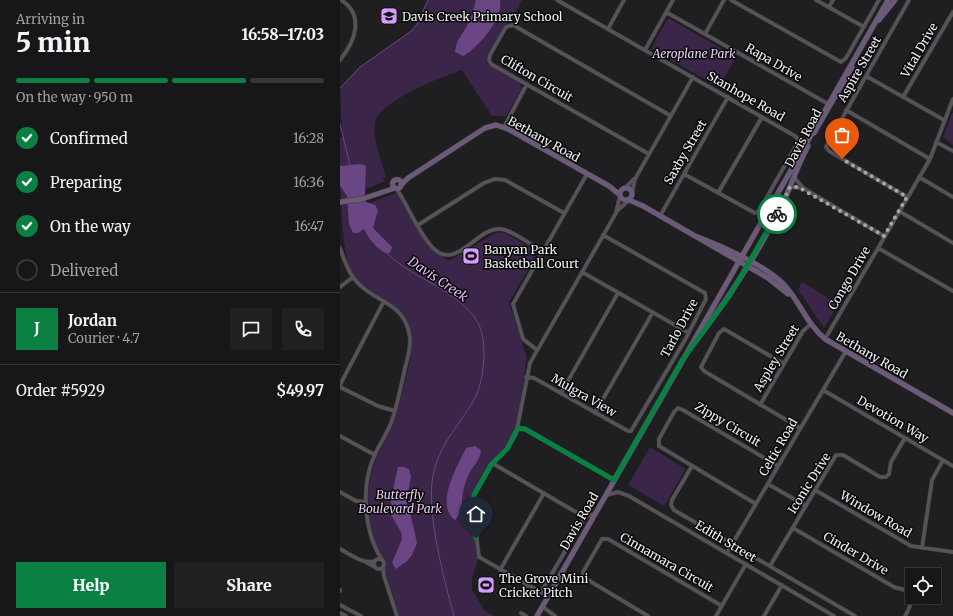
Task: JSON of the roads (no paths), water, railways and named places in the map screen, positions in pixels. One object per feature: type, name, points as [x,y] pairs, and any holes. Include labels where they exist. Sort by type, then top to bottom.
[{"type":"street","points":[[340,60],[351,43],[356,23],[352,10],[341,0]]},
{"type":"street","name":"Stanhope Road","points":[[557,0],[728,97],[798,139],[797,144],[758,212],[752,213],[718,194]]},
{"type":"street","points":[[608,29],[624,0]]},
{"type":"street","points":[[645,50],[673,0]]},
{"type":"street","points":[[705,34],[724,0]]},
{"type":"street","points":[[731,0],[840,62],[846,58],[879,0]]},
{"type":"street","points":[[816,0],[864,27]]},
{"type":"street","points":[[829,7],[833,0]]},
{"type":"street","name":"Davis Road","points":[[537,616],[829,105],[847,77],[858,52],[888,0]]},
{"type":"street","name":"Davis Road","points":[[870,32],[895,0]]},
{"type":"street","name":"Aspire Street","points":[[907,197],[827,149],[827,143],[909,0]]},
{"type":"street","name":"Rapa Drive","points":[[666,12],[829,105]]},
{"type":"street","name":"Vital Drive","points":[[903,98],[953,12]]},
{"type":"street","name":"Clifton Circuit","points":[[649,154],[491,64],[489,60],[505,29],[510,25],[671,116]]},
{"type":"street","points":[[866,76],[944,120]]},
{"type":"street","points":[[616,213],[620,196],[625,188],[635,178],[693,77]]},
{"type":"street","points":[[504,127],[527,84]]},
{"type":"street","name":"Saxby Street","points":[[660,216],[728,97]]},
{"type":"street","name":"Congo Drive","points":[[825,339],[930,159],[953,99]]},
{"type":"street","name":"Davis Road","points":[[687,353],[726,302],[747,267],[780,209],[810,141],[829,105]]},
{"type":"street","points":[[846,110],[930,159]]},
{"type":"street","points":[[684,174],[718,194],[762,117]]},
{"type":"street","name":"Bethany Road","points":[[341,202],[362,199],[397,186],[485,128],[493,126],[504,127],[609,186],[620,196]]},
{"type":"street","points":[[936,142],[953,150]]},
{"type":"street","points":[[537,350],[523,339],[513,306],[587,174]]},
{"type":"street","points":[[794,177],[803,188],[884,236]]},
{"type":"street","points":[[919,177],[953,197]]},
{"type":"street","name":"Bethany Road","points":[[397,186],[398,179],[408,178]]},
{"type":"street","points":[[549,597],[479,557],[472,507],[474,495],[492,463],[507,449],[518,428],[529,365],[616,213],[629,200],[632,194],[635,178]]},
{"type":"street","points":[[418,225],[484,183],[494,179],[508,181],[564,213]]},
{"type":"street","points":[[397,186],[432,247],[446,255],[454,254],[490,232],[498,229],[506,231],[542,252]]},
{"type":"street","name":"Bethany Road","points":[[609,186],[625,188]]},
{"type":"street","points":[[790,187],[803,188]]},
{"type":"street","points":[[625,188],[629,189],[632,194]]},
{"type":"street","name":"Bethany Road","points":[[632,194],[643,206]]},
{"type":"street","points":[[620,196],[622,200],[629,200]]},
{"type":"street","name":"Bethany Road","points":[[629,200],[643,206],[740,260],[747,267],[774,282],[794,299]]},
{"type":"street","points":[[899,211],[953,243]]},
{"type":"street","name":"Tarlo Drive","points":[[603,235],[705,293],[706,299],[689,333],[631,432]]},
{"type":"street","points":[[340,248],[344,262],[353,277],[365,289],[393,306],[401,315],[408,327],[410,340],[394,411],[389,428],[375,455],[368,474],[366,502],[369,523],[377,550],[383,561],[384,576],[397,616]]},
{"type":"street","points":[[878,248],[953,291]]},
{"type":"street","name":"Bethany Road","points":[[740,260],[750,261],[776,277],[787,288],[811,324],[825,339],[953,413]]},
{"type":"street","points":[[582,272],[689,333]]},
{"type":"street","points":[[340,287],[353,277]]},
{"type":"street","points":[[561,393],[618,292]]},
{"type":"street","points":[[384,301],[340,386],[378,406],[394,411]]},
{"type":"street","points":[[595,413],[653,312]]},
{"type":"street","name":"Aspley Street","points":[[760,405],[803,331],[811,324]]},
{"type":"street","points":[[784,364],[727,331],[722,330],[701,365],[701,369],[800,428]]},
{"type":"street","name":"Celtic Road","points":[[727,553],[846,351]]},
{"type":"street","name":"Mulgra View","points":[[526,376],[534,378],[628,432],[631,432]]},
{"type":"street","name":"Devotion Way","points":[[823,390],[953,466]]},
{"type":"street","name":"Zippy Circuit","points":[[756,504],[661,448],[658,444],[658,439],[678,408],[778,466]]},
{"type":"street","points":[[518,428],[525,429],[614,480]]},
{"type":"street","points":[[340,436],[375,455]]},
{"type":"street","name":"Iconic Drive","points":[[770,566],[834,457],[838,454],[843,455],[880,477],[886,477],[891,462],[905,438]]},
{"type":"street","points":[[922,548],[932,480],[943,460]]},
{"type":"street","points":[[492,463],[574,511],[586,516],[594,514]]},
{"type":"street","name":"Edith Street","points":[[692,466],[672,500],[671,505],[674,510],[855,616]]},
{"type":"street","points":[[768,484],[806,506]]},
{"type":"street","name":"Window Road","points":[[815,490],[907,544],[922,548],[953,552]]},
{"type":"street","points":[[340,492],[356,501],[366,502]]},
{"type":"street","name":"Edith Street","points":[[606,495],[618,492],[629,496],[834,616]]},
{"type":"street","points":[[500,570],[544,493]]},
{"type":"street","points":[[574,511],[582,521]]},
{"type":"street","points":[[541,592],[586,516]]},
{"type":"street","name":"Cinder Drive","points":[[793,528],[894,587],[908,591],[911,598],[910,606],[905,616]]},
{"type":"street","name":"Cinnamara Circuit","points":[[648,616],[638,613],[582,577],[583,572],[603,538],[608,539],[722,606]]},
{"type":"street","points":[[340,548],[376,568],[384,576]]},
{"type":"street","points":[[376,568],[375,560],[377,550]]},
{"type":"street","points":[[362,560],[370,562],[380,559],[383,561]]},
{"type":"street","points":[[716,616],[746,564]]},
{"type":"street","points":[[376,568],[384,566]]},
{"type":"street","points":[[521,595],[526,585]]},
{"type":"street","points":[[764,616],[782,585]]},
{"type":"street","points":[[340,605],[361,616]]},
{"type":"street","points":[[543,607],[555,616]]},
{"type":"street","points":[[340,613],[346,616]]},
{"type":"street","points":[[521,613],[526,616]]},
{"type":"waterway","name":"Davis Creek","points":[[340,88],[360,67],[410,32],[417,24],[428,0]]},
{"type":"waterway","name":"Davis Creek","points":[[340,124],[350,165]]},
{"type":"waterway","name":"Davis Creek","points":[[388,254],[398,263],[455,298],[466,307],[478,322],[484,346],[484,356],[478,391],[443,448],[436,464],[432,482],[432,513],[438,549],[454,616]]},
{"type":"place","name":"Davis Creek Primary School","points":[[389,16]]},
{"type":"place","name":"Banyan Park Basketball Court","points":[[471,256]]},
{"type":"place","name":"The Grove Mini Cricket Pitch","points":[[486,585]]},
{"type":"park label","name":"Aeroplane Park","points":[[694,53]]},
{"type":"park label","name":"Butterfly Boulevard Park","points":[[400,501]]}]
